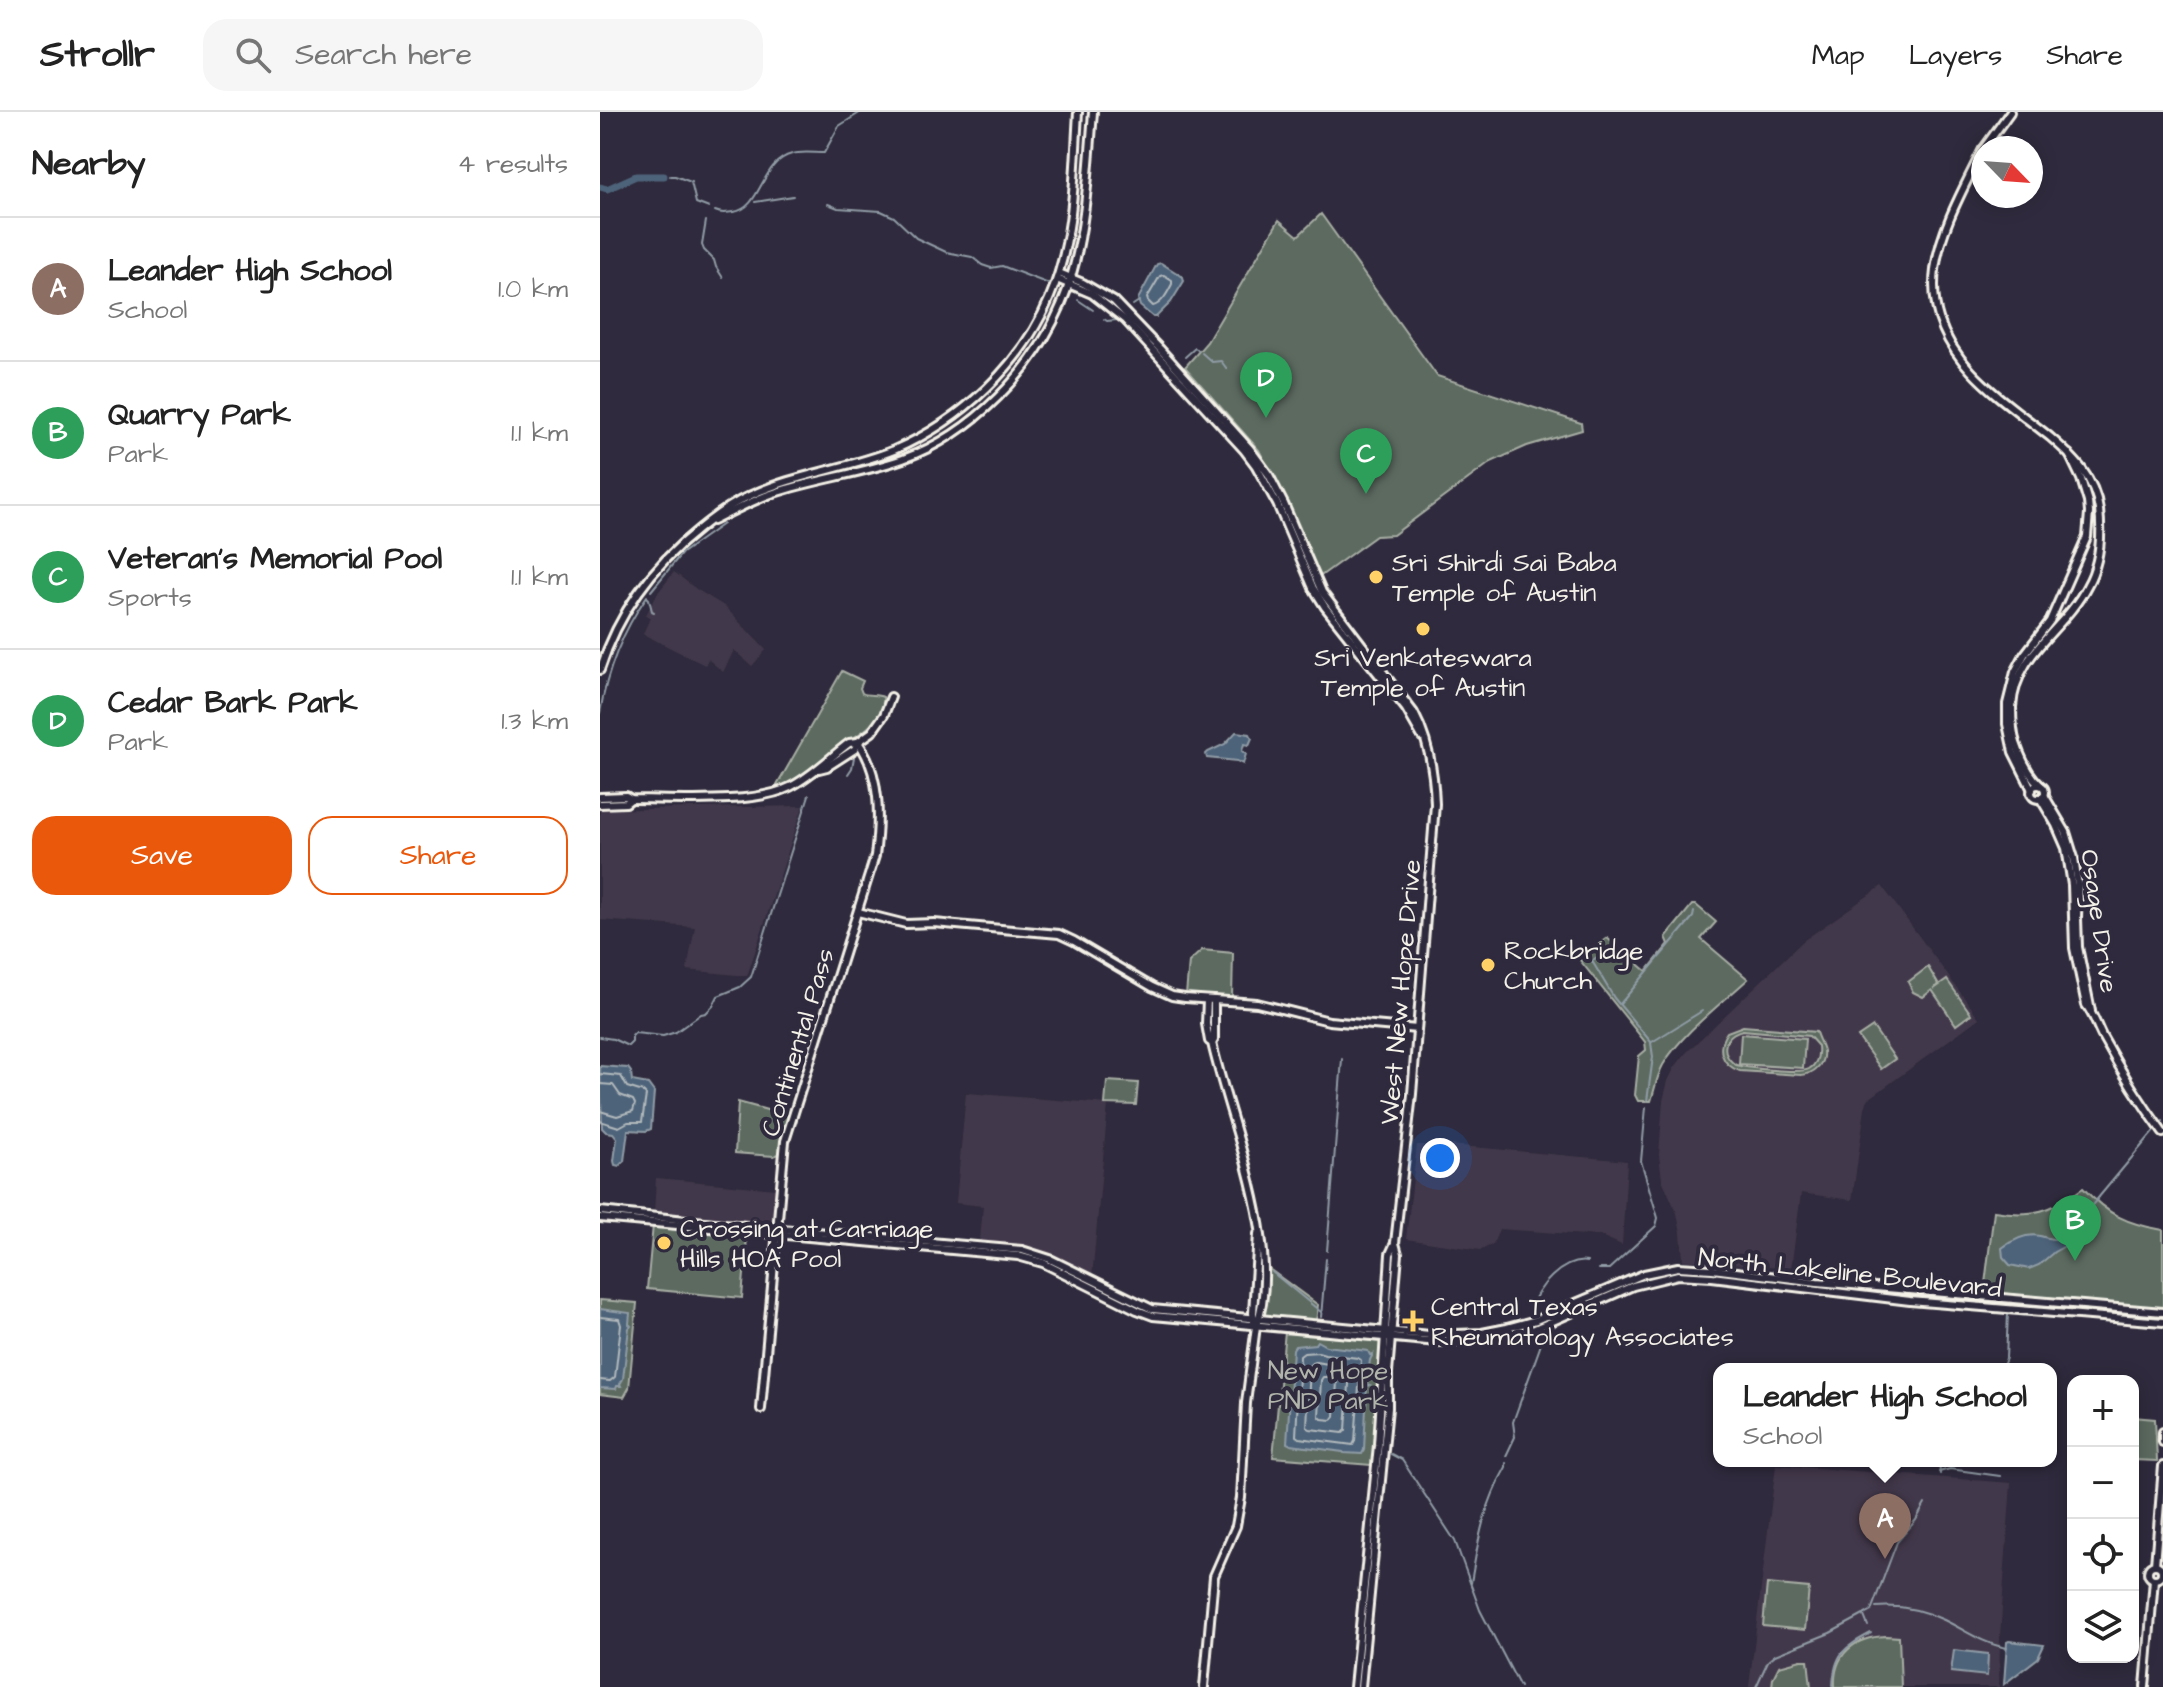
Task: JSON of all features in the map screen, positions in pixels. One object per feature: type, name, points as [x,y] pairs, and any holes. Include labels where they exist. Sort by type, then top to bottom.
[{"type":"main road","points":[[600,670],[633,599],[663,560],[722,510],[782,482],[894,450],[969,404],[1013,360],[1041,317],[1058,276],[1072,210],[1078,112]]},
{"type":"main road","points":[[699,529],[772,494],[863,472],[919,453],[964,427],[997,398],[1027,365],[1058,314],[1071,281],[1085,216],[1093,112]]},
{"type":"main road","points":[[1992,136],[2010,112]]},
{"type":"main road","points":[[1971,175],[1939,245],[1934,277],[1936,307],[1944,332],[1971,372],[2069,454],[2079,463],[2097,500],[2101,529],[2095,569],[2085,590],[2027,661],[2014,695],[2012,718],[2015,738],[2026,766],[2045,789],[2042,797],[2034,797],[2013,752],[2007,724],[2007,704],[2015,672],[2050,621],[2087,537],[2088,502],[2069,454]]},
{"type":"main road","name":"West New Hope Drive","points":[[1058,276],[1114,301],[1250,449],[1269,475],[1284,504],[1322,592],[1406,700],[1421,726],[1433,771],[1435,804],[1407,1152],[1395,1243],[1390,1254],[1386,1434],[1361,1687]]},
{"type":"main road","points":[[600,797],[685,799],[767,796],[788,788],[819,769],[849,743],[858,742],[878,725],[891,697]]},
{"type":"main road","name":"Continental Pass","points":[[761,1409],[785,1141],[872,868],[878,833],[875,776],[858,742]]},
{"type":"main road","points":[[2032,790],[2035,785],[2040,785]]},
{"type":"main road","name":"Osage Drive","points":[[2042,797],[2066,848],[2072,885],[2076,960],[2086,1005],[2139,1101],[2163,1133]]},
{"type":"main road","points":[[600,804],[626,803],[631,799]]},
{"type":"main road","points":[[858,912],[906,924],[934,923],[1059,934],[1163,993],[1185,998],[1257,1003],[1329,1021],[1417,1029]]},
{"type":"main road","points":[[1204,1687],[1214,1576],[1236,1526],[1241,1498],[1246,1403],[1255,1321],[1258,1225],[1251,1184],[1212,1043],[1211,1000]]},
{"type":"main road","name":"North Lakeline Boulevard","points":[[600,1211],[1018,1256],[1043,1263],[1145,1314],[1168,1318],[1255,1321],[1438,1342],[1483,1340],[1530,1331],[1633,1286],[1678,1275],[1910,1301],[2163,1322]]},
{"type":"main road","name":"North Lakeline Boulevard","points":[[600,1218],[776,1230]]},
{"type":"main road","name":"North Lakeline Boulevard","points":[[1388,1334],[1482,1333],[1507,1328],[1549,1315],[1644,1274],[1678,1267],[2163,1312]]},
{"type":"main road","name":"West New Hope Drive","points":[[1354,1687],[1388,1334]]},
{"type":"main road","points":[[1380,1401],[1384,1406],[1382,1428],[1386,1434]]},
{"type":"main road","points":[[2163,1432],[2163,1442]]},
{"type":"main road","points":[[2145,1687],[2154,1579],[2162,1573],[2155,1565],[2163,1466]]},
{"type":"shaded area","points":[[674,572],[724,606],[766,650],[752,666],[734,650],[723,672],[708,659],[705,665],[643,634],[650,618],[646,615]]},
{"type":"shaded area","points":[[803,806],[747,976],[687,970],[695,927],[600,920],[600,810]]},
{"type":"shaded area","points":[[1882,886],[1979,1018],[1866,1101],[1852,1200],[1801,1193],[1791,1269],[1683,1260],[1677,1213],[1662,1179],[1659,1155],[1663,1101],[1675,1067],[1803,941]]},
{"type":"shaded area","points":[[966,1093],[1108,1104],[1092,1277],[1023,1247],[980,1241],[983,1206],[956,1203]]},
{"type":"shaded area","points":[[1417,1145],[1450,1145],[1627,1161],[1622,1245],[1601,1236],[1499,1229],[1493,1244],[1481,1250],[1406,1239]]},
{"type":"shaded area","points":[[656,1178],[775,1189],[771,1225],[654,1215]]},
{"type":"shaded area","points":[[1776,1467],[2011,1483],[1999,1687],[1749,1687]]},
{"type":"green space","points":[[1321,214],[1437,376],[1581,423],[1582,430],[1527,446],[1491,462],[1393,535],[1376,536],[1318,578],[1292,514],[1259,450],[1185,367],[1207,342],[1279,220],[1298,236]]},
{"type":"green space","points":[[842,671],[863,681],[860,688],[862,693],[883,697],[879,715],[865,730],[820,763],[775,789]]},
{"type":"green space","points":[[1692,905],[1716,922],[1701,939],[1748,979],[1670,1054],[1659,1073],[1651,1101],[1638,1101],[1635,1095],[1639,1056],[1646,1050],[1645,1042],[1579,959],[1607,938],[1647,971],[1669,944],[1666,937]]},
{"type":"green space","points":[[1202,950],[1233,953],[1232,997],[1186,995],[1189,962]]},
{"type":"green space","points":[[1928,967],[1938,984],[1934,989],[1947,980],[1971,1014],[1956,1025],[1932,990],[1923,997],[1913,992],[1908,982]]},
{"type":"green space","points":[[1743,1026],[1816,1032],[1823,1051],[1822,1061],[1814,1071],[1801,1075],[1740,1071],[1728,1065],[1722,1055],[1727,1032]],"holes":[[[1743,1030],[1809,1036],[1818,1046],[1818,1056],[1812,1067],[1804,1070],[1736,1065],[1725,1050],[1731,1036]]]},
{"type":"green space","points":[[1873,1027],[1895,1059],[1881,1069],[1858,1037]]},
{"type":"green space","points":[[1741,1034],[1805,1039],[1803,1068],[1739,1064]]},
{"type":"green space","points":[[1107,1081],[1138,1083],[1136,1105],[1105,1104]]},
{"type":"green space","points":[[738,1102],[789,1116],[779,1154],[735,1153]]},
{"type":"green space","points":[[2083,1188],[2119,1217],[2163,1230],[2163,1308],[1984,1292],[1994,1211],[2020,1214],[2041,1211]]},
{"type":"green space","points":[[653,1225],[747,1237],[742,1298],[647,1289]]},
{"type":"green space","points":[[1265,1266],[1318,1305],[1316,1322],[1262,1316]]},
{"type":"green space","points":[[600,1300],[637,1303],[629,1388],[624,1397],[600,1394]]},
{"type":"green space","name":"New Hope PND Park","points":[[1285,1331],[1381,1344],[1371,1465],[1273,1457]]},
{"type":"green space","points":[[2139,1418],[2155,1419],[2157,1461],[2139,1460]]},
{"type":"green space","points":[[1767,1584],[1809,1588],[1805,1630],[1763,1626]]},
{"type":"green space","points":[[1899,1637],[1901,1687],[1835,1687],[1838,1665],[1848,1650],[1865,1640]]},
{"type":"green space","points":[[1808,1660],[1811,1687],[1772,1687],[1779,1666]]},
{"type":"water","points":[[1161,263],[1183,277],[1184,281],[1171,302],[1153,317],[1140,306],[1138,299],[1157,264]]},
{"type":"water","points":[[1236,732],[1250,734],[1252,738],[1249,745],[1244,744],[1242,751],[1246,754],[1243,764],[1207,758],[1208,752],[1225,744]]},
{"type":"water","points":[[600,1066],[628,1068],[632,1081],[648,1084],[654,1092],[651,1129],[628,1130],[624,1161],[619,1166],[614,1161],[617,1138],[602,1128]]},
{"type":"water","points":[[2073,1228],[2075,1231],[2069,1242],[2039,1265],[2029,1269],[2010,1265],[2003,1257],[2002,1248],[2020,1238],[2035,1235],[2060,1239]]},
{"type":"water","points":[[600,1309],[630,1313],[623,1379],[616,1389],[600,1388]]},
{"type":"water","name":"New Hope PND Park","points":[[1317,1341],[1326,1346],[1373,1354],[1367,1384],[1370,1385],[1367,1387],[1362,1454],[1287,1443],[1293,1349]]},
{"type":"water","points":[[2007,1642],[2044,1645],[2038,1658],[2004,1684]]},
{"type":"water","points":[[1954,1650],[1988,1654],[1987,1676],[1951,1672]]},
{"type":"waterway","points":[[715,211],[726,213],[743,209],[781,159],[799,153],[824,153],[839,126],[861,112]]},
{"type":"waterway","points":[[600,187],[607,189],[636,176],[664,176]]},
{"type":"waterway","points":[[670,176],[691,182],[696,203],[709,208]]},
{"type":"waterway","points":[[755,202],[793,196]]},
{"type":"waterway","points":[[828,204],[838,208],[881,211],[894,217],[916,238],[946,252],[972,257],[991,268],[1002,266],[1049,284]]},
{"type":"waterway","points":[[706,221],[702,245],[723,278]]},
{"type":"waterway","points":[[1078,300],[1093,310]]},
{"type":"waterway","points":[[1133,305],[1139,301]]},
{"type":"waterway","points":[[1104,319],[1117,320]]},
{"type":"waterway","points":[[1185,357],[1195,348],[1199,351]]},
{"type":"waterway","points":[[1202,353],[1212,362],[1221,361],[1227,369]]},
{"type":"waterway","points":[[651,591],[682,553],[723,524]]},
{"type":"waterway","points":[[600,713],[617,652],[647,596]]},
{"type":"waterway","points":[[647,597],[654,612]]},
{"type":"waterway","points":[[848,774],[854,757]]},
{"type":"waterway","points":[[600,1037],[628,1046],[635,1033],[663,1036],[676,1032],[706,1013],[718,996],[740,987],[751,977],[809,795]]},
{"type":"waterway","points":[[1620,1004],[1694,912]]},
{"type":"waterway","points":[[1603,946],[1605,950],[1592,961],[1614,998],[1651,1042]]},
{"type":"waterway","points":[[1652,1042],[1702,1011]]},
{"type":"waterway","points":[[1647,1101],[1653,1057],[1651,1043]]},
{"type":"waterway","points":[[1327,1251],[1342,1059]]},
{"type":"waterway","points":[[1599,1269],[1609,1269],[1656,1226],[1658,1218],[1641,1161],[1646,1107]]},
{"type":"waterway","points":[[2073,1228],[2154,1131]]},
{"type":"waterway","points":[[1321,1317],[1326,1259]]},
{"type":"waterway","points":[[1531,1310],[1538,1293],[1552,1276],[1569,1265],[1587,1262]]},
{"type":"waterway","points":[[1272,1272],[1321,1312]]},
{"type":"waterway","points":[[2004,1363],[2008,1314]]},
{"type":"waterway","points":[[1506,1456],[1515,1437],[1513,1422],[1540,1347],[1539,1336]]},
{"type":"waterway","points":[[1391,1454],[1402,1460],[1455,1541],[1480,1610],[1520,1687]]},
{"type":"waterway","points":[[1471,1583],[1483,1523],[1506,1463]]},
{"type":"waterway","points":[[1939,1467],[1940,1474]]},
{"type":"waterway","points":[[1939,1472],[1950,1469],[2000,1476]]},
{"type":"waterway","points":[[1756,1687],[1768,1661],[1775,1655],[1830,1633],[1871,1611],[1897,1542],[1925,1504]]},
{"type":"waterway","points":[[1876,1607],[1928,1613],[1982,1640],[2007,1648]]},
{"type":"waterway","points":[[1864,1616],[1868,1626]]},
{"type":"waterway","points":[[1833,1687],[1836,1666],[1843,1652],[1871,1633]]},
{"type":"place","name":"Cedar Bark Park","points":[[1266,418]]},
{"type":"place","name":"Veteran's Memorial Pool","points":[[1366,494]]},
{"type":"place","name":"Sri Shirdi Sai Baba Temple of Austin","points":[[1376,577]]},
{"type":"place","name":"Sri Venkateswara Temple of Austin","points":[[1423,629]]},
{"type":"place","name":"Rockbridge Church","points":[[1488,965]]},
{"type":"place","name":"Crossing at Carriage Hills HOA Pool","points":[[664,1243]]},
{"type":"place","name":"Quarry Park","points":[[2075,1261]]},
{"type":"place","name":"Central Texas Rheumatology Associates","points":[[1413,1321]]},
{"type":"place","name":"Leander High School","points":[[1885,1559]]}]
